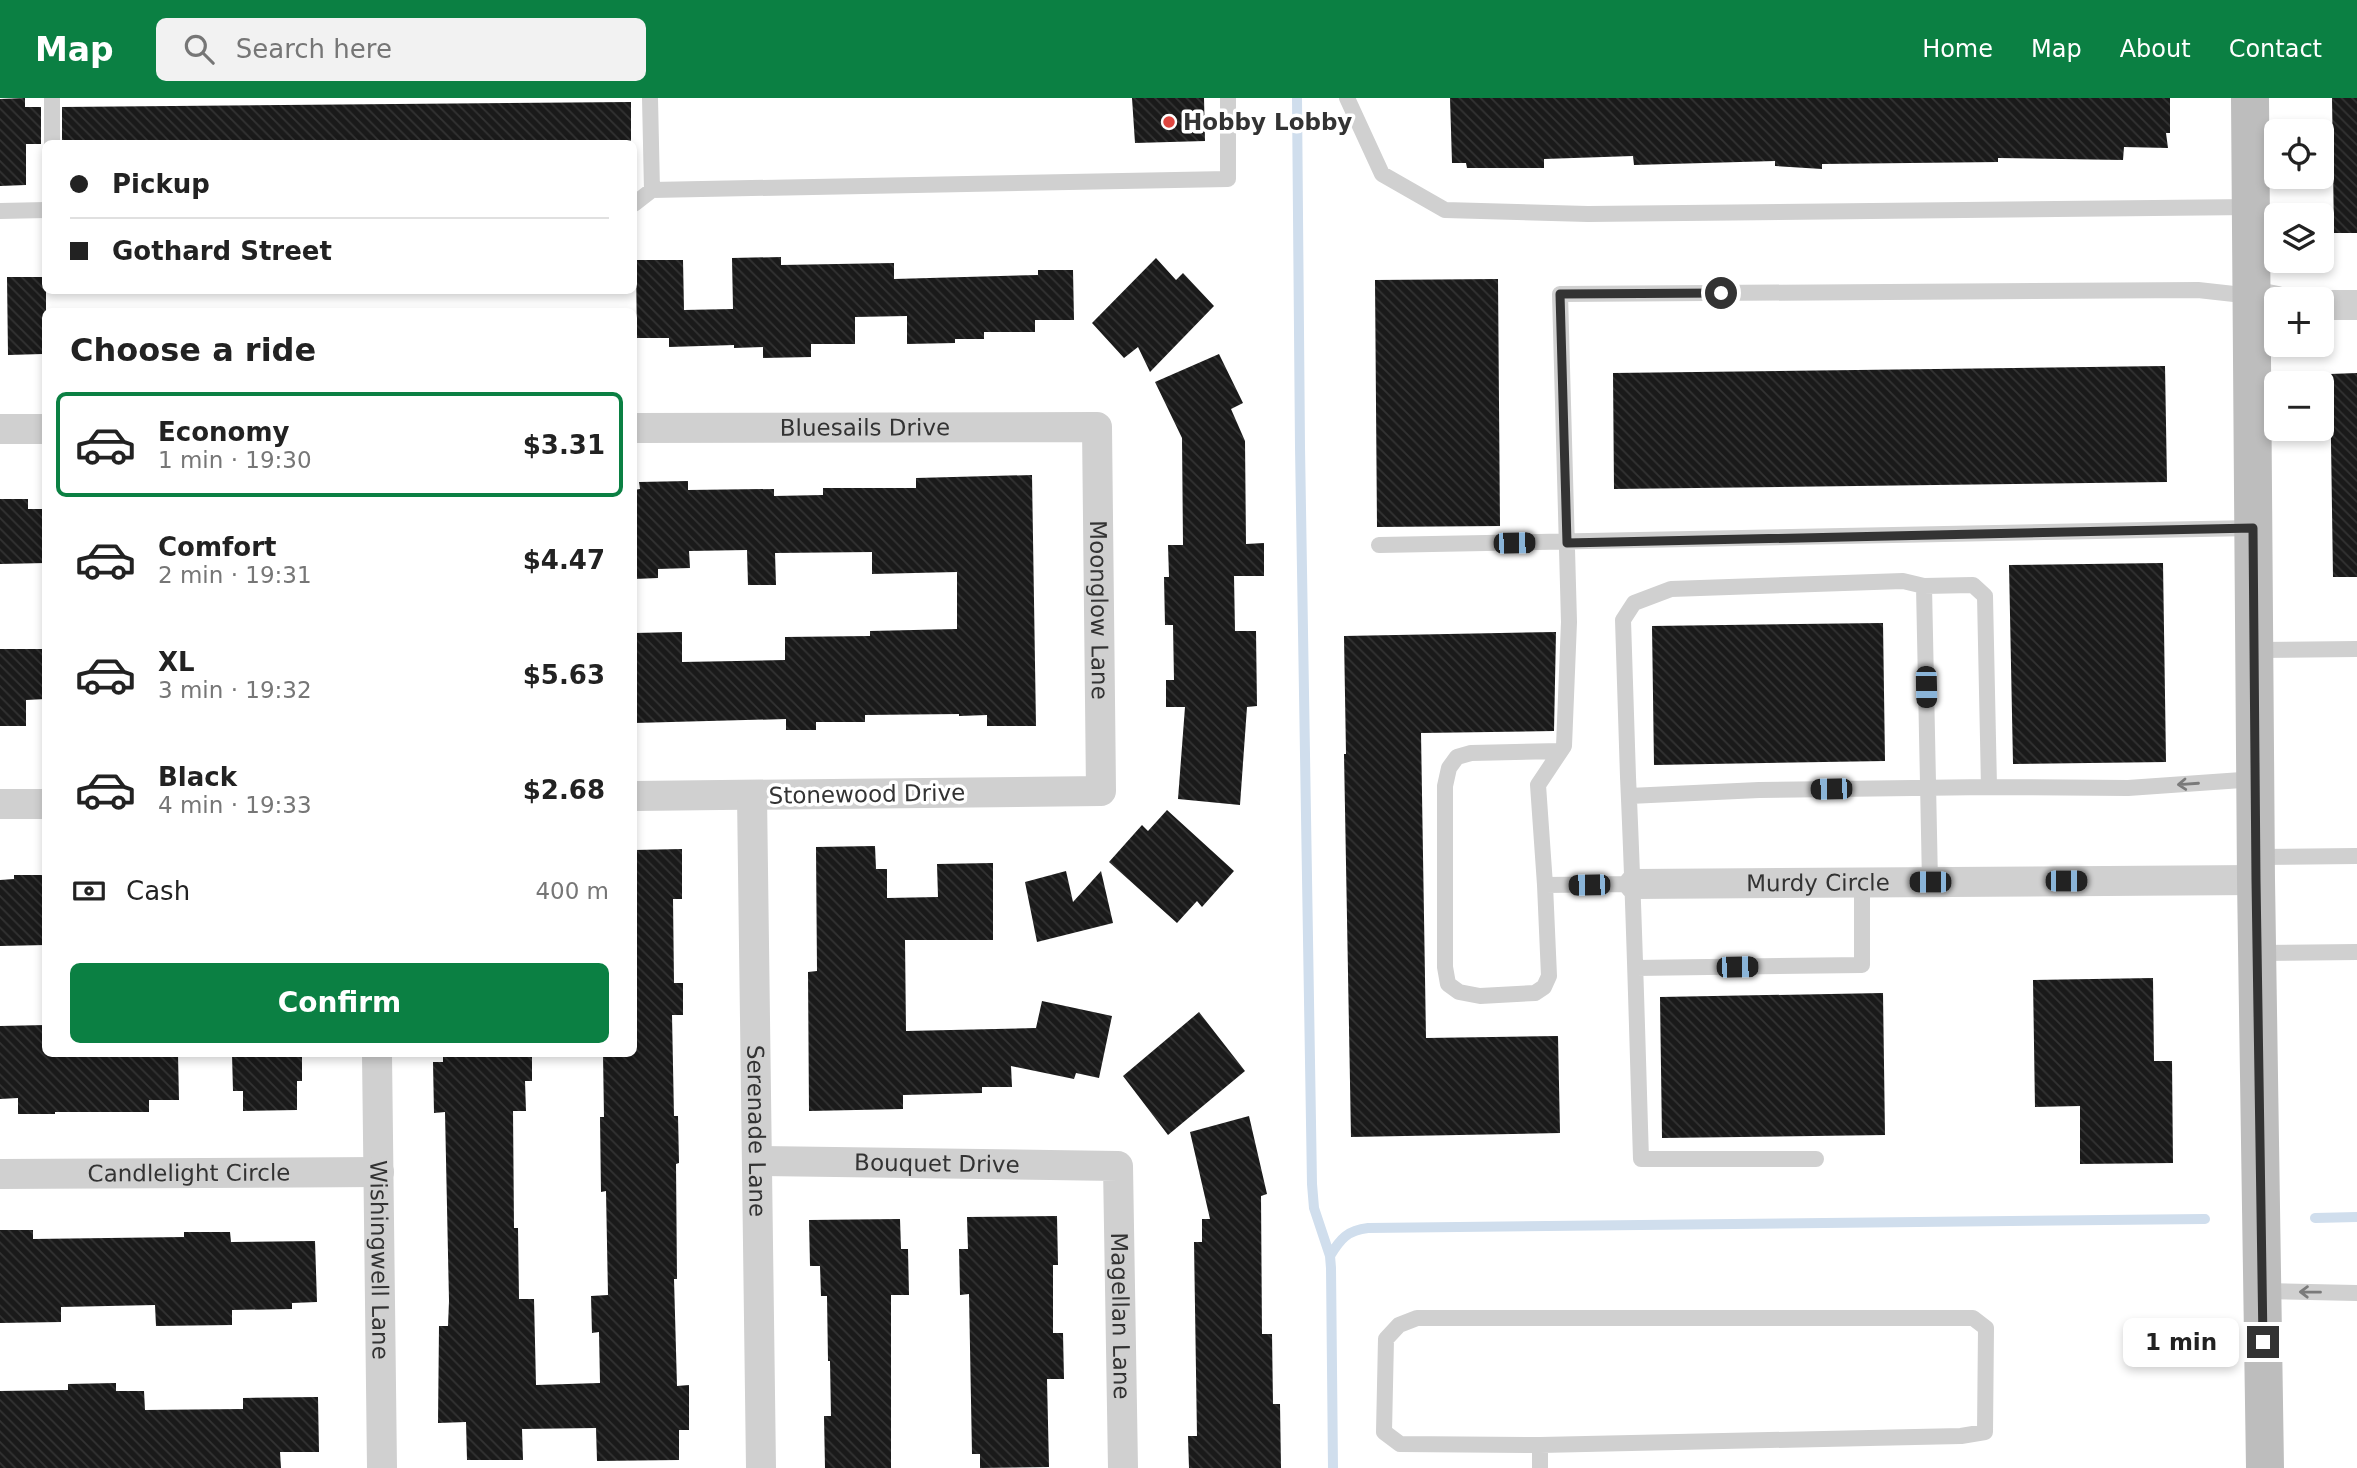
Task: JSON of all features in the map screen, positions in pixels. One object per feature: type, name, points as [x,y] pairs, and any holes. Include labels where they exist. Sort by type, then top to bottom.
[{"type":"street","points":[[2250,98],[2251,207],[2264,299],[2253,528],[2265,1468]]},
{"type":"street","points":[[2334,305],[2357,305]]},
{"type":"street","name":"Bluesails Drive","points":[[637,428],[1097,427]]},
{"type":"street","name":"Moonglow Lane","points":[[1097,427],[1101,791]]},
{"type":"street","points":[[0,429],[42,429]]},
{"type":"street","name":"Stonewood Drive","points":[[637,796],[1101,791]]},
{"type":"street","name":"Serenade Lane","points":[[752,795],[759,1161],[761,1468]]},
{"type":"street","points":[[0,804],[42,804]]},
{"type":"street","name":"Murdy Circle","points":[[1634,884],[1930,882],[2256,869]]},
{"type":"street","name":"Wishingwell Lane","points":[[377,1057],[382,1468]]},
{"type":"street","name":"Bouquet Drive","points":[[759,1161],[1118,1166]]},
{"type":"street","name":"Magellan Lane","points":[[1118,1166],[1123,1468]]},
{"type":"street","name":"Candlelight Circle","points":[[0,1174],[379,1172]]},
{"type":"lane","points":[[52,98],[52,140]]},
{"type":"lane","points":[[650,98],[652,190]]},
{"type":"lane","points":[[637,202],[652,190],[1228,179],[1228,98]]},
{"type":"lane","points":[[1347,98],[1382,174],[1445,210],[1601,214],[2251,207]]},
{"type":"lane","points":[[0,211],[42,210]]},
{"type":"lane","points":[[1560,751],[1471,753],[1457,757],[1449,768],[1445,786],[1445,967],[1448,984],[1459,992],[1480,996],[1535,993],[1544,987],[1549,976],[1538,785],[1564,746],[1569,622],[1560,294],[2198,290],[2264,299]]},
{"type":"lane","points":[[1379,545],[2253,528]]},
{"type":"lane","points":[[1816,1159],[1641,1159],[1634,884],[1623,620],[1634,603],[1671,589],[1903,581],[1924,586],[1973,585],[1985,596],[1989,787]]},
{"type":"lane","points":[[1924,586],[1930,882]]},
{"type":"lane","points":[[2254,650],[2357,649]]},
{"type":"lane","points":[[1629,796],[1759,790],[2128,788],[2256,779]]},
{"type":"lane","points":[[2256,869],[2357,856]]},
{"type":"lane","points":[[1636,968],[1863,965],[1862,883]]},
{"type":"lane","points":[[1545,885],[1634,884]]},
{"type":"lane","points":[[2257,953],[2357,952]]},
{"type":"lane","points":[[2263,1291],[2357,1293]]},
{"type":"lane","points":[[1417,1318],[1973,1318],[1986,1328],[1985,1432],[1961,1436],[1540,1445],[1400,1444],[1390,1438],[1384,1432],[1386,1339],[1399,1325],[1417,1318]]},
{"type":"lane","points":[[1540,1445],[1540,1468]]},
{"type":"building","points":[[25,98],[25,107],[41,107],[41,144],[26,144],[26,185],[0,186],[0,99]]},
{"type":"building","points":[[1132,98],[1204,98],[1205,141],[1135,143]]},
{"type":"building","points":[[1450,98],[2170,98],[2170,133],[2166,133],[2168,148],[2124,147],[2123,160],[1998,158],[1998,162],[1822,164],[1822,169],[1775,166],[1775,161],[1634,165],[1633,156],[1544,159],[1544,168],[1467,168],[1466,163],[1452,163]]},
{"type":"building","points":[[2332,98],[2357,98],[2357,233],[2334,233]]},
{"type":"building","points":[[631,102],[631,140],[62,140],[62,107]]},
{"type":"building","points":[[781,257],[781,265],[894,263],[894,279],[1038,275],[1038,270],[1073,270],[1074,320],[1035,320],[1035,332],[984,332],[984,339],[955,339],[955,343],[907,344],[907,316],[855,317],[855,344],[811,344],[811,357],[763,358],[763,347],[669,347],[669,338],[637,338],[637,260],[683,260],[684,310],[733,309],[732,258]]},
{"type":"building","points":[[1156,258],[1176,280],[1183,273],[1214,306],[1150,372],[1138,347],[1124,358],[1092,323]]},
{"type":"building","points":[[7,277],[42,277],[42,294],[46,294],[46,308],[42,308],[42,354],[8,355]]},
{"type":"building","points":[[1498,279],[1500,526],[1377,527],[1375,280]]},
{"type":"building","points":[[1219,354],[1243,403],[1231,409],[1245,441],[1246,544],[1264,543],[1264,576],[1234,576],[1235,631],[1256,631],[1257,706],[1247,707],[1240,805],[1178,799],[1185,707],[1166,707],[1166,680],[1174,680],[1173,625],[1165,625],[1164,577],[1169,577],[1168,545],[1183,545],[1182,438],[1155,382]]},
{"type":"building","points":[[2165,366],[2167,482],[1614,489],[1613,373]]},
{"type":"building","points":[[2357,373],[2357,577],[2333,577],[2331,441],[2334,441],[2334,374]]},
{"type":"building","points":[[1032,475],[1036,726],[987,726],[987,715],[959,714],[865,715],[865,722],[816,722],[816,730],[786,730],[786,719],[637,723],[637,633],[682,632],[682,662],[785,660],[785,637],[870,636],[870,631],[957,629],[957,572],[872,574],[872,552],[775,553],[776,585],[748,585],[747,550],[689,551],[690,568],[658,569],[658,578],[637,579],[639,482],[688,481],[688,490],[774,489],[774,496],[823,495],[823,488],[916,488],[916,478]]},
{"type":"building","points":[[0,499],[28,499],[28,509],[42,509],[42,563],[0,564]]},
{"type":"building","points":[[2163,563],[2166,762],[2013,764],[2009,565]]},
{"type":"building","points":[[1883,623],[1885,761],[1654,765],[1652,626]]},
{"type":"building","points":[[1556,632],[1554,731],[1421,733],[1426,1038],[1558,1036],[1560,1133],[1351,1137],[1344,636]]},
{"type":"building","points":[[0,649],[42,649],[42,699],[26,700],[26,726],[0,726]]},
{"type":"building","points":[[1167,810],[1234,871],[1202,907],[1197,901],[1177,923],[1109,862],[1142,825],[1148,831]]},
{"type":"building","points":[[875,846],[876,869],[887,869],[887,898],[938,897],[937,864],[993,863],[993,940],[905,940],[906,1031],[1036,1028],[1042,1001],[1112,1016],[1099,1078],[1076,1073],[1074,1079],[1011,1066],[1012,1087],[982,1087],[982,1093],[903,1095],[903,1109],[809,1111],[808,972],[817,971],[816,847]]},
{"type":"building","points":[[682,849],[682,899],[673,899],[674,983],[683,983],[683,1015],[672,1015],[674,1116],[678,1116],[679,1163],[676,1164],[677,1279],[674,1279],[677,1386],[689,1385],[689,1430],[679,1430],[679,1460],[597,1461],[596,1428],[522,1429],[523,1460],[467,1460],[466,1422],[438,1423],[439,1326],[448,1326],[449,1301],[445,1112],[434,1113],[433,1062],[443,1062],[443,1057],[532,1057],[532,1081],[525,1081],[526,1111],[513,1111],[514,1228],[518,1228],[519,1299],[534,1299],[536,1385],[600,1383],[599,1332],[592,1333],[591,1296],[608,1295],[606,1191],[601,1192],[600,1117],[604,1117],[603,1057],[637,1057],[637,850]]},
{"type":"building","points":[[1066,871],[1073,902],[1101,871],[1113,923],[1037,942],[1025,882]]},
{"type":"building","points":[[14,875],[42,875],[42,945],[0,946],[0,880],[14,879]]},
{"type":"building","points":[[2153,978],[2154,1061],[2172,1061],[2173,1163],[2080,1164],[2080,1106],[2035,1107],[2033,980]]},
{"type":"building","points":[[1883,993],[1885,1135],[1662,1138],[1660,997]]},
{"type":"building","points":[[1199,1012],[1245,1071],[1168,1135],[1123,1076]]},
{"type":"building","points":[[42,1025],[42,1057],[178,1057],[179,1100],[149,1100],[149,1112],[18,1114],[18,1098],[0,1099],[0,1026]]},
{"type":"building","points":[[232,1057],[302,1057],[302,1081],[297,1081],[297,1110],[243,1111],[243,1091],[233,1091]]},
{"type":"building","points":[[1249,1116],[1267,1194],[1261,1196],[1262,1334],[1272,1334],[1273,1404],[1280,1404],[1281,1468],[1189,1468],[1188,1436],[1197,1436],[1194,1242],[1202,1242],[1202,1219],[1210,1219],[1190,1132]]},
{"type":"building","points":[[1057,1216],[1058,1265],[1053,1265],[1053,1333],[1063,1333],[1064,1379],[1047,1379],[1049,1467],[980,1468],[980,1454],[972,1454],[969,1294],[960,1295],[959,1249],[968,1249],[967,1217]]},
{"type":"building","points":[[900,1219],[901,1249],[908,1249],[909,1295],[891,1295],[891,1468],[825,1468],[824,1416],[831,1416],[827,1296],[821,1296],[820,1266],[810,1266],[809,1220]]},
{"type":"building","points":[[0,1230],[33,1230],[33,1239],[184,1237],[184,1232],[230,1232],[231,1242],[315,1241],[317,1302],[292,1303],[292,1309],[232,1310],[232,1325],[156,1326],[155,1305],[61,1307],[61,1322],[0,1323]]},
{"type":"building","points":[[116,1383],[116,1391],[144,1391],[145,1410],[243,1409],[243,1398],[318,1397],[319,1452],[280,1452],[281,1468],[0,1468],[0,1391],[68,1390],[68,1384]]},
{"type":"waterway","points":[[1297,98],[1312,1184],[1314,1208],[1330,1256],[1331,1268],[1333,1468]]},
{"type":"waterway","points":[[2315,1218],[2357,1217]]},
{"type":"waterway","points":[[1330,1256],[1345,1236],[1368,1228],[2205,1219]]},
{"type":"place","name":"Hobby Lobby","points":[[1169,122]]},
{"type":"route","points":[[1721,293],[1560,294],[1567,543],[2253,528],[2263,1342]]}]
